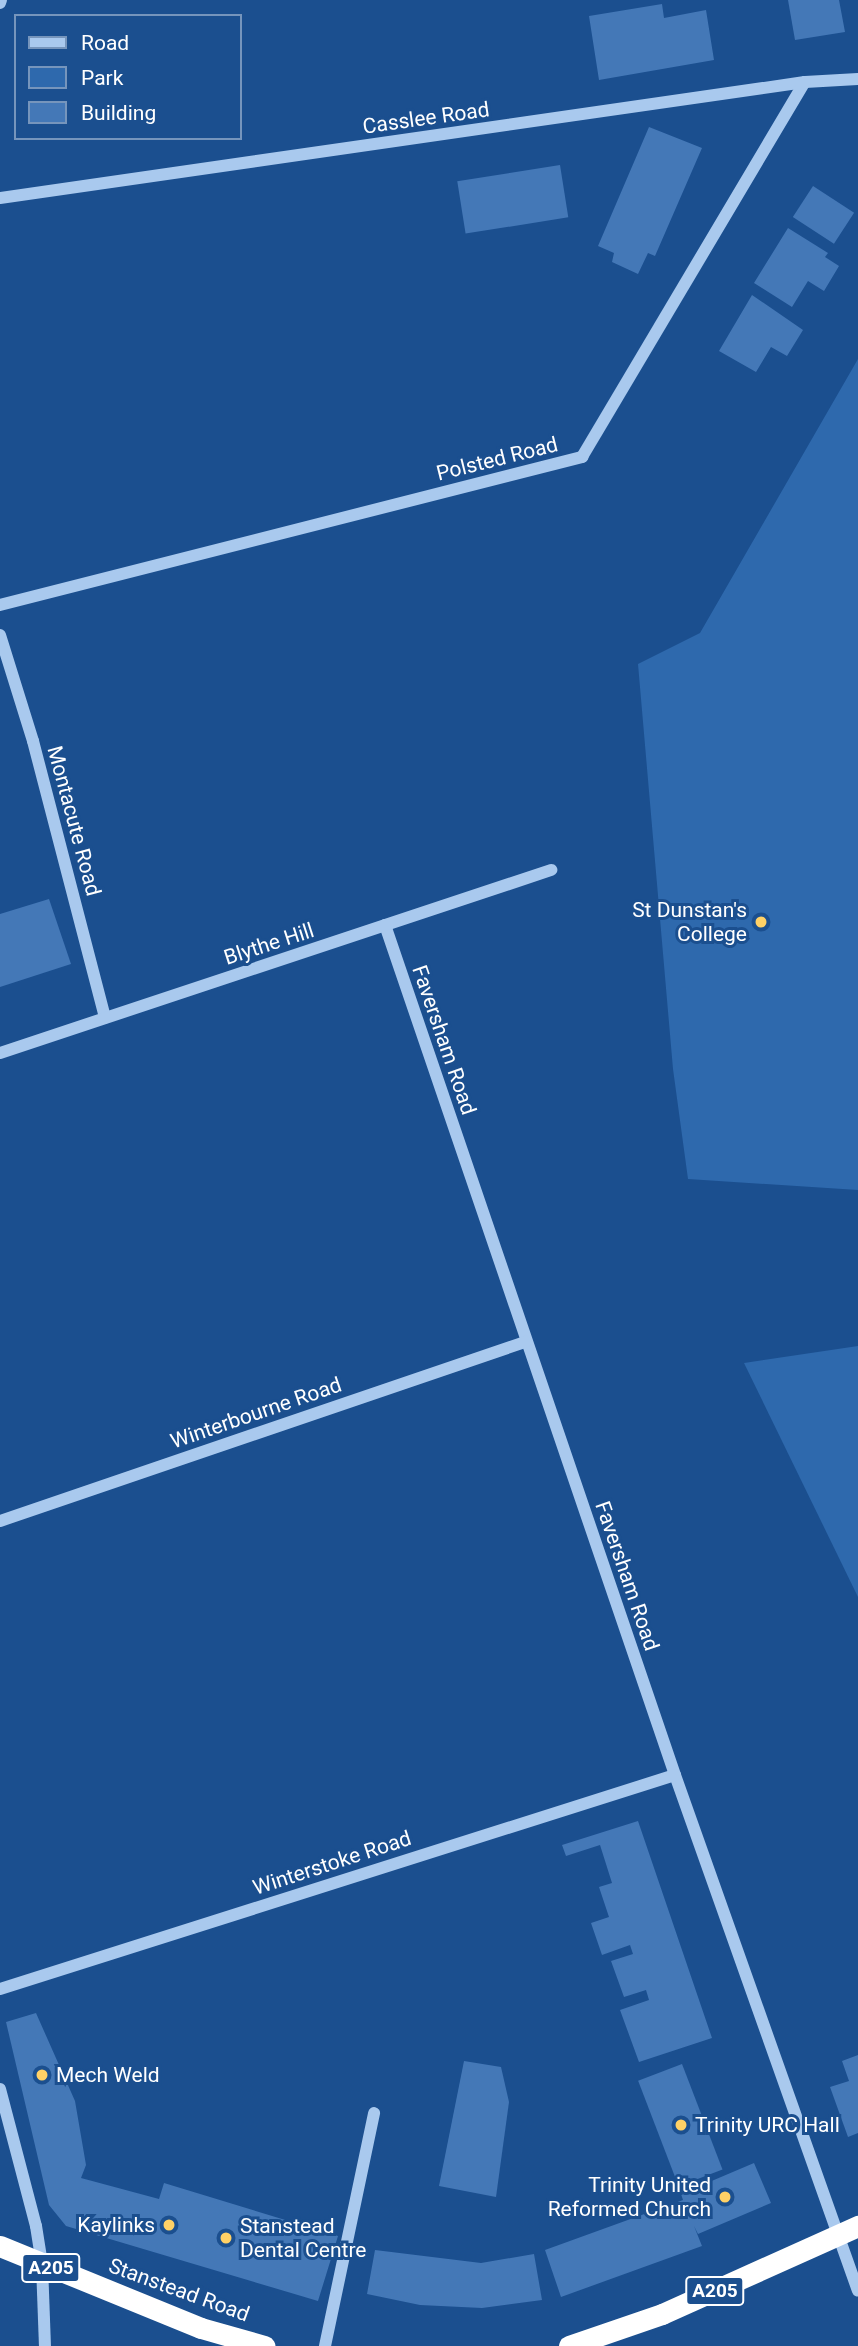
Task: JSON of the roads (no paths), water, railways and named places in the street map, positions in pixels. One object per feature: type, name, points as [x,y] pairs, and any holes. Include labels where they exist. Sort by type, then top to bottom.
[{"type":"highway","name":"A205","points":[[569,2346],[662,2314],[839,2237],[858,2226]]},
{"type":"highway","name":"Stanstead Road","points":[[0,2246],[201,2328],[264,2346]]},
{"type":"street","name":"Casslee Road","points":[[0,198],[805,82],[858,79]]},
{"type":"street","name":"Polsted Road","points":[[0,605],[582,457],[805,82]]},
{"type":"street","name":"Montacute Road","points":[[0,635],[33,741],[105,1018]]},
{"type":"street","name":"Blythe Hill","points":[[0,1053],[551,870]]},
{"type":"street","name":"Faversham Road","points":[[385,925],[525,1342],[858,2291]]},
{"type":"street","name":"Winterbourne Road","points":[[0,1521],[525,1342]]},
{"type":"street","name":"Winterstoke Road","points":[[0,1989],[675,1775]]},
{"type":"street","points":[[0,2090],[42,2265],[45,2346]]},
{"type":"street","points":[[325,2346],[374,2113]]},
{"type":"place","name":"St Dunstan's College","points":[[761,922]]},
{"type":"place","name":"Mech Weld","points":[[42,2075]]},
{"type":"place","name":"Trinity URC Hall","points":[[681,2125]]},
{"type":"place","name":"Trinity United Reformed Church","points":[[725,2197]]},
{"type":"place","name":"Kaylinks","points":[[169,2225]]},
{"type":"place","name":"Stanstead Dental Centre","points":[[226,2238]]}]
